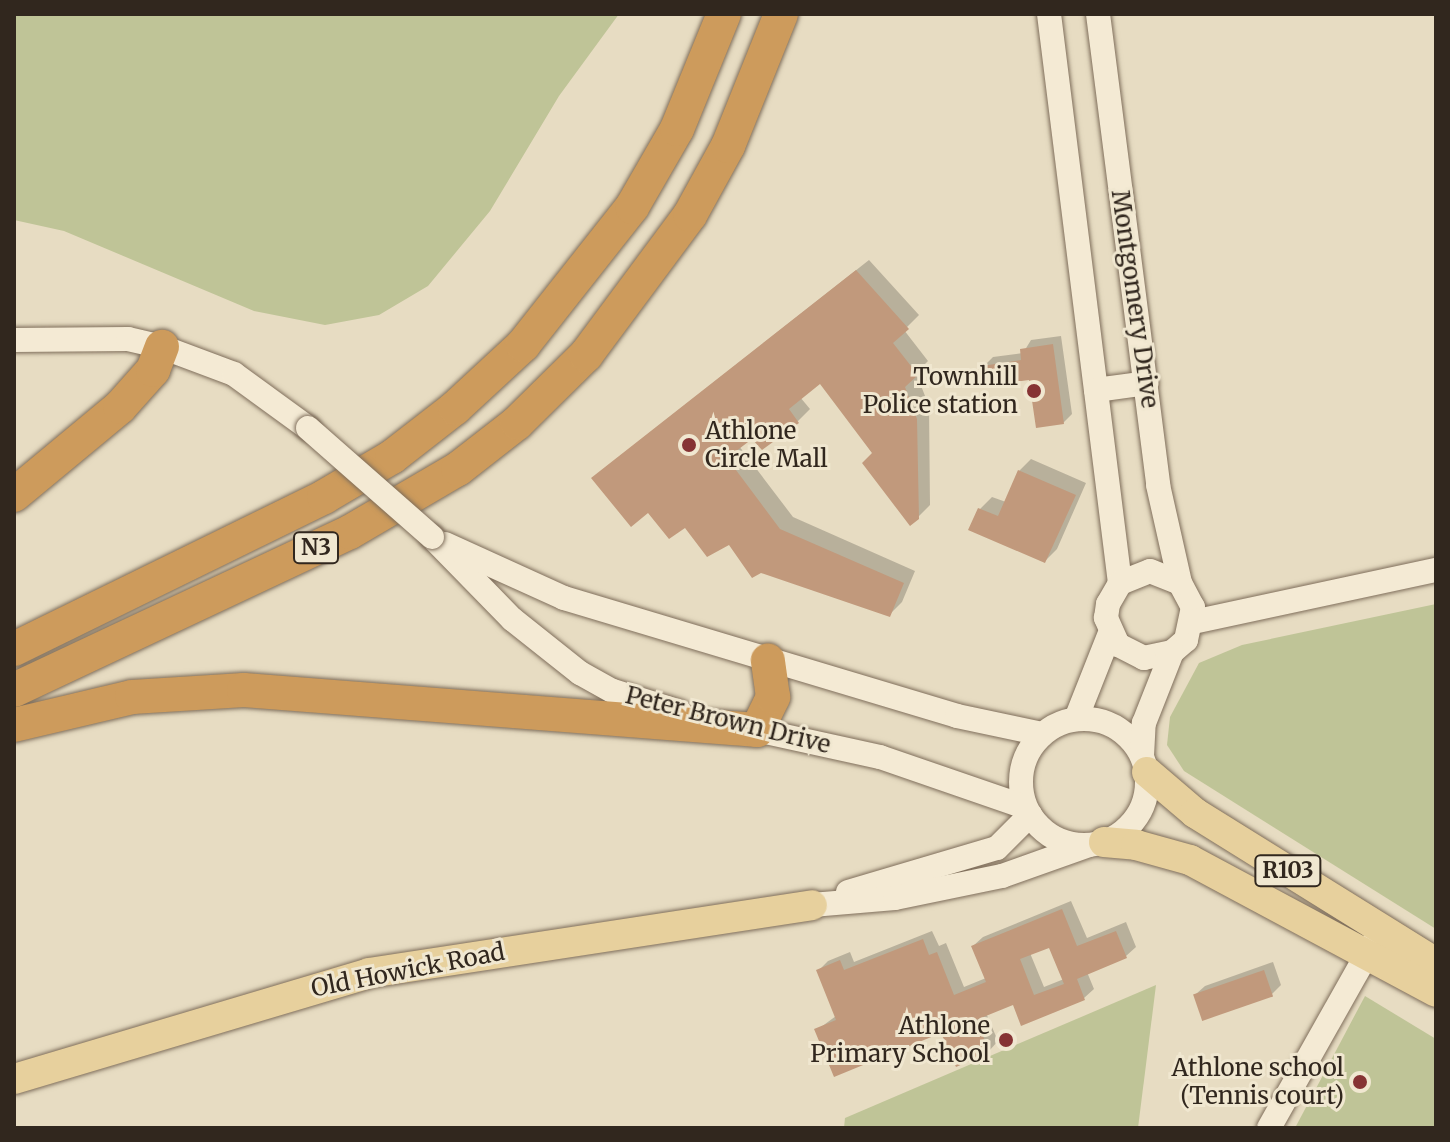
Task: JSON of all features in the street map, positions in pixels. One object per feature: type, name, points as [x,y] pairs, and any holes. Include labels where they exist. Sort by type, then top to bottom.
[{"type":"highway","name":"N3","points":[[14,649],[324,497],[392,457],[455,408],[523,345],[632,207],[677,129],[724,14]]},
{"type":"highway","name":"N3","points":[[14,690],[362,526],[458,469],[517,423],[586,355],[690,215],[728,146],[781,14]]},
{"type":"highway","points":[[14,495],[102,425],[143,384],[162,347]]},
{"type":"highway","points":[[14,725],[132,697],[229,690],[757,730],[773,697],[768,660]]},
{"type":"main road","name":"R103","points":[[1144,764],[1195,813],[1374,941],[1436,992]]},
{"type":"main road","name":"R103","points":[[1096,844],[1136,845],[1190,860],[1374,941],[1436,963]]},
{"type":"main road","name":"Old Howick Road","points":[[14,1079],[369,973],[812,905]]},
{"type":"street","name":"Montgomery Drive","points":[[1049,14],[1120,583]]},
{"type":"street","name":"Montgomery Drive","points":[[1098,14],[1158,485],[1184,588]]},
{"type":"street","name":"Peter Brown Drive","points":[[14,340],[128,339],[162,347],[234,374],[308,428],[432,537],[512,619],[580,673],[650,705],[880,757],[1027,811]]},
{"type":"street","points":[[1096,390],[1147,383]]},
{"type":"street","name":"Peter Brown Drive","points":[[432,537],[564,598],[957,716],[1042,734]]},
{"type":"street","points":[[1193,622],[1240,609],[1436,570]]},
{"type":"street","points":[[1027,811],[1022,768],[1042,734],[1076,719],[1110,633],[1108,604],[1120,583],[1150,571],[1184,588],[1240,609]]},
{"type":"street","points":[[1110,633],[1130,653],[1158,657],[1172,652],[1186,640],[1193,622],[1184,588]]},
{"type":"street","points":[[1144,764],[1144,723],[1172,652]]},
{"type":"street","name":"R103","points":[[1027,811],[1055,839],[1096,844],[1120,834],[1138,815],[1147,790],[1144,764],[1115,727],[1076,719]]},
{"type":"street","name":"Old Howick Road","points":[[812,905],[997,848],[1027,811]]},
{"type":"street","name":"Old Howick Road","points":[[812,905],[895,898],[1002,876],[1096,844]]},
{"type":"street","points":[[1269,1128],[1374,941]]},
{"type":"green space","points":[[14,14],[619,14],[559,96],[490,211],[428,286],[379,315],[325,325],[254,311],[64,231],[14,220]]},
{"type":"green space","points":[[1436,604],[1436,929],[1184,771],[1167,745],[1170,717],[1199,663],[1242,645]]},
{"type":"green space","points":[[1156,985],[1138,1128],[844,1128],[845,1118]]},
{"type":"green space","points":[[1365,996],[1436,1039],[1436,1128],[1295,1128]]},
{"type":"building","name":"Athlone Circle Mall","points":[[856,270],[909,329],[893,343],[918,375],[905,387],[917,419],[919,519],[910,526],[862,463],[872,453],[820,384],[789,409],[799,423],[762,450],[752,439],[727,458],[780,529],[904,583],[890,617],[761,573],[752,578],[729,545],[707,557],[685,528],[669,539],[648,513],[631,527],[591,478]]},
{"type":"building","points":[[1053,344],[1064,424],[1036,428],[1029,380],[985,386],[982,366],[1021,360],[1020,349]]},
{"type":"building","points":[[1018,470],[1076,495],[1045,563],[968,530],[978,508],[998,516]]},
{"type":"building","points":[[1062,909],[1077,946],[1116,931],[1127,958],[1077,979],[1085,1000],[1021,1026],[1013,1005],[976,1020],[990,1052],[956,1067],[941,1033],[834,1077],[814,1029],[836,1020],[816,970],[840,960],[844,970],[923,939],[929,955],[937,952],[954,995],[986,982],[971,946]],"holes":[[[1049,948],[1064,984],[1034,995],[1020,959]]]},
{"type":"building","points":[[1264,970],[1273,996],[1202,1021],[1193,994]]},
{"type":"place","name":"Townhill Police station","points":[[1034,391]]},
{"type":"place","name":"Athlone Circle Mall","points":[[689,445]]},
{"type":"place","name":"Athlone Primary School","points":[[1006,1040]]},
{"type":"place","name":"Athlone school (Tennis court)","points":[[1360,1082]]}]
